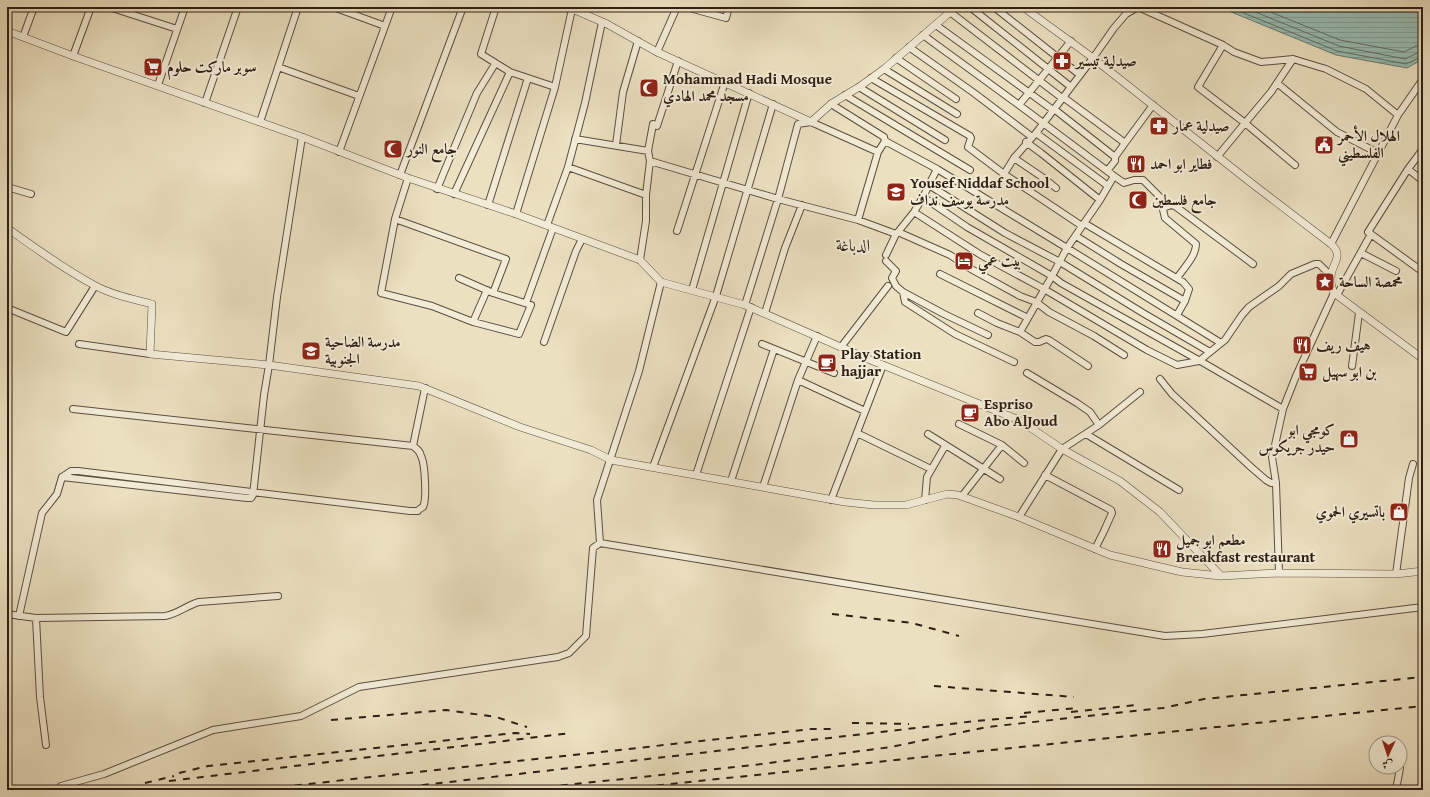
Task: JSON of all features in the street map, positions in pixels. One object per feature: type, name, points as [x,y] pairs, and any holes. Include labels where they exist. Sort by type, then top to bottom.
[{"type":"street","points":[[23,37],[34,7]]},
{"type":"street","points":[[73,56],[91,7]]},
{"type":"street","points":[[109,7],[177,29]]},
{"type":"street","points":[[158,85],[185,7]]},
{"type":"street","points":[[205,103],[238,7]]},
{"type":"street","points":[[260,122],[298,7]]},
{"type":"street","points":[[333,7],[386,26]]},
{"type":"street","points":[[339,152],[392,7]]},
{"type":"street","points":[[400,175],[463,7]]},
{"type":"street","points":[[496,7],[481,54],[510,72],[555,87]]},
{"type":"street","points":[[657,52],[677,7]]},
{"type":"street","points":[[686,7],[726,18],[729,7]]},
{"type":"street","points":[[970,7],[1071,87]]},
{"type":"street","points":[[994,7],[1080,75]]},
{"type":"street","points":[[1023,7],[1071,41],[1217,157],[1331,244],[1337,254],[1331,276],[1332,288],[1336,294],[1423,359]]},
{"type":"street","points":[[1004,174],[1026,142],[1034,135],[1063,98],[1126,14],[1138,7],[1223,45],[1234,52],[1261,62],[1292,59],[1326,69],[1366,89],[1398,115]]},
{"type":"street","points":[[516,214],[555,87],[570,8],[602,22],[657,52],[678,60],[878,152]]},
{"type":"street","points":[[696,475],[748,306],[798,124],[811,122],[831,104],[860,88],[953,10],[1039,80],[1125,143]]},
{"type":"street","points":[[526,304],[568,167],[585,103],[602,22]]},
{"type":"street","points":[[936,25],[1029,92],[1114,157]]},
{"type":"street","points":[[7,31],[73,56],[302,137],[408,178],[550,226],[640,260],[661,282],[748,306],[883,365],[1019,420],[1062,449],[1120,481],[1160,512],[1221,576]]},
{"type":"street","points":[[923,35],[1106,171],[1124,183],[1139,179],[1143,180],[1157,192],[1160,197],[1165,218],[1196,244],[1196,248],[1191,257],[1177,278]]},
{"type":"street","points":[[616,145],[623,92],[638,41]]},
{"type":"street","points":[[1019,105],[1058,59],[1071,41]]},
{"type":"street","points":[[1223,45],[1198,87],[1245,123],[1295,165]]},
{"type":"street","points":[[909,47],[1108,186]]},
{"type":"street","points":[[896,58],[956,99]]},
{"type":"street","points":[[1217,157],[1271,92],[1292,59]]},
{"type":"street","points":[[640,260],[646,221],[646,195],[650,161],[648,151],[653,124],[657,126],[678,60]]},
{"type":"street","points":[[437,188],[477,93],[495,64]]},
{"type":"street","points":[[278,67],[359,96]]},
{"type":"street","points":[[884,69],[957,114]]},
{"type":"street","points":[[454,194],[510,72]]},
{"type":"street","points":[[488,205],[528,78]]},
{"type":"street","points":[[871,78],[970,136],[971,138],[968,148],[1004,174],[1083,224],[1183,282],[1189,289],[1185,301],[1177,315]]},
{"type":"street","points":[[1331,244],[1398,115],[1423,79]]},
{"type":"street","points":[[677,231],[725,82]]},
{"type":"street","points":[[1277,83],[1337,132],[1378,153]]},
{"type":"street","points":[[860,88],[945,140]]},
{"type":"street","points":[[692,290],[749,93]]},
{"type":"street","points":[[845,95],[970,170]]},
{"type":"street","points":[[653,467],[716,296],[773,104]]},
{"type":"street","points":[[831,104],[884,137],[884,141],[937,169],[1221,343]]},
{"type":"street","points":[[1106,171],[1115,161],[1114,157],[1153,105]]},
{"type":"street","points":[[254,492],[260,430],[277,297],[302,137]]},
{"type":"street","points":[[575,139],[648,151]]},
{"type":"street","points":[[858,220],[878,152],[884,141]]},
{"type":"street","points":[[1026,142],[1041,152],[1100,200]]},
{"type":"street","points":[[1423,149],[1408,169],[1368,232],[1423,272]]},
{"type":"street","points":[[1014,158],[1056,188]]},
{"type":"street","points":[[650,161],[778,199],[858,220],[897,233],[950,255],[971,269],[1020,296],[1036,302],[1049,312],[1094,336],[1124,355]]},
{"type":"street","points":[[568,167],[646,195]]},
{"type":"street","points":[[937,169],[914,212],[897,233],[886,258],[896,270],[892,278],[896,286],[903,292],[988,335]]},
{"type":"street","points":[[1408,169],[1423,181]]},
{"type":"street","points":[[1020,332],[1067,248],[1100,200],[1114,176]]},
{"type":"street","points":[[408,178],[395,219],[381,293],[432,306],[473,322],[519,334],[531,305],[490,291],[459,278]]},
{"type":"street","points":[[929,185],[1005,233],[1060,262],[1210,352]]},
{"type":"street","points":[[7,187],[30,194]]},
{"type":"street","points":[[923,197],[967,227],[1052,276],[1061,283],[1283,409]]},
{"type":"street","points":[[765,314],[785,248],[802,205]]},
{"type":"street","points":[[1163,208],[1171,205],[1175,206],[1253,264]]},
{"type":"street","points":[[914,212],[981,255],[1044,289],[1140,346],[1177,365],[1199,361],[1225,340],[1242,314],[1249,307],[1279,286],[1291,274],[1315,264],[1320,264],[1331,276]]},
{"type":"street","points":[[395,219],[506,259],[473,322]]},
{"type":"street","points":[[7,228],[47,256],[95,286],[118,295],[152,304],[150,354]]},
{"type":"street","points":[[1278,574],[1276,483],[1272,457],[1283,409],[1296,376],[1336,294],[1371,234]]},
{"type":"street","points":[[1076,236],[1185,301]]},
{"type":"street","points":[[544,342],[576,251],[582,239]]},
{"type":"street","points":[[1361,253],[1396,271]]},
{"type":"street","points":[[940,274],[1028,318]]},
{"type":"street","points":[[600,543],[597,500],[639,371],[661,282]]},
{"type":"street","points":[[7,308],[66,332],[95,286]]},
{"type":"street","points":[[841,347],[888,286]]},
{"type":"street","points":[[903,292],[905,302],[955,334],[1014,362]]},
{"type":"street","points":[[978,313],[1020,332],[1034,342],[1039,342],[1046,339],[1049,340],[1088,366]]},
{"type":"street","points":[[1352,366],[1360,313]]},
{"type":"street","points":[[763,487],[798,380],[816,336]]},
{"type":"street","points":[[79,344],[150,354],[269,365],[419,386],[520,427],[591,450],[611,460],[831,500],[874,505],[899,506],[913,504],[947,494],[962,496],[1019,517],[1110,555],[1182,572],[1221,576],[1278,574],[1396,574],[1423,571]]},
{"type":"street","points":[[762,344],[834,373]]},
{"type":"street","points":[[731,481],[774,349]]},
{"type":"street","points":[[831,500],[883,365]]},
{"type":"street","points":[[1027,373],[1090,412],[1099,425]]},
{"type":"street","points":[[1160,379],[1172,394],[1252,468],[1266,480],[1271,483],[1276,483]]},
{"type":"street","points":[[798,380],[865,411]]},
{"type":"street","points":[[413,446],[425,388]]},
{"type":"street","points":[[1019,517],[1062,449],[1099,425],[1140,392]]},
{"type":"street","points":[[19,616],[42,513],[57,494],[62,477],[71,472],[78,471],[410,511],[418,511],[423,506],[425,498],[422,457],[419,451],[413,446],[73,409]]},
{"type":"street","points":[[959,424],[1002,445],[1024,463]]},
{"type":"street","points":[[856,433],[931,469]]},
{"type":"street","points":[[928,434],[1000,479]]},
{"type":"street","points":[[1086,434],[1179,490]]},
{"type":"street","points":[[962,496],[1002,445]]},
{"type":"street","points":[[925,500],[927,477],[945,446]]},
{"type":"street","points":[[1396,574],[1409,478],[1413,464]]},
{"type":"street","points":[[1045,475],[1111,510],[1112,513],[1095,549]]},
{"type":"street","points":[[61,786],[104,774],[213,730],[301,716],[359,687],[558,657],[569,653],[586,636],[593,548],[600,543],[1165,636],[1202,634],[1423,607]]},
{"type":"street","points":[[7,614],[36,618],[165,616],[174,614],[190,604],[199,602],[278,596]]},
{"type":"street","points":[[36,618],[40,697],[46,745]]},
{"type":"street","points":[[1396,790],[1399,775]]},
{"type":"water","points":[[1219,7],[1423,7],[1423,59],[1407,68],[1336,55]]},
{"type":"railway","points":[[832,614],[912,623],[959,636]]},
{"type":"railway","points":[[519,790],[754,765],[891,747],[987,727],[1163,708],[1204,699],[1423,677]]},
{"type":"railway","points":[[934,686],[1074,697]]},
{"type":"railway","points":[[1071,712],[1137,705]]},
{"type":"railway","points":[[615,790],[1423,706]]},
{"type":"railway","points":[[1024,713],[1077,708]]},
{"type":"railway","points":[[331,720],[446,710],[496,717],[527,727]]},
{"type":"railway","points":[[380,790],[976,721],[1031,716]]},
{"type":"railway","points":[[852,723],[909,724]]},
{"type":"railway","points":[[253,790],[811,729],[834,729]]},
{"type":"railway","points":[[179,773],[208,766],[514,733],[530,734]]},
{"type":"railway","points":[[169,781],[571,733]]},
{"type":"railway","points":[[145,783],[174,776]]},
{"type":"place","name":"صيدلية تيسير","points":[[1062,61]]},
{"type":"place","name":"سوبر ماركت حلوم","points":[[153,67]]},
{"type":"place","name":"Mohammad Hadi Mosque مسجد محمد الهادي","points":[[649,88]]},
{"type":"place","name":"صيدلية عمار","points":[[1159,126]]},
{"type":"place","name":"الهلال الأحمر الفلسطيني","points":[[1324,145]]},
{"type":"place","name":"جامع النور","points":[[393,149]]},
{"type":"place","name":"فطاير ابو احمد","points":[[1136,164]]},
{"type":"place","name":"Yousef Niddaf School مدرسة يوسف نداف","points":[[896,192]]},
{"type":"place","name":"جامع فلسطين","points":[[1138,200]]},
{"type":"place","name":"بيت عمي","points":[[964,261]]},
{"type":"place","name":"محمصة الساحة","points":[[1325,282]]},
{"type":"place","name":"هيف ريف","points":[[1302,345]]},
{"type":"place","name":"مدرسة الضاحية الجنوبية","points":[[311,351]]},
{"type":"place","name":"Play Station hajjar","points":[[827,363]]},
{"type":"place","name":"بن ابو سهيل","points":[[1308,372]]},
{"type":"place","name":"Espriso Abo AlJoud","points":[[970,413]]},
{"type":"place","name":"كومجي ابو حيدر جريكوس","points":[[1349,439]]},
{"type":"place","name":"باتسيري الحموي","points":[[1399,512]]},
{"type":"place","name":"مطعم ابو جميل Breakfast restaurant","points":[[1162,549]]},
{"type":"district","name":"الدباغة","points":[[853,245]]}]
